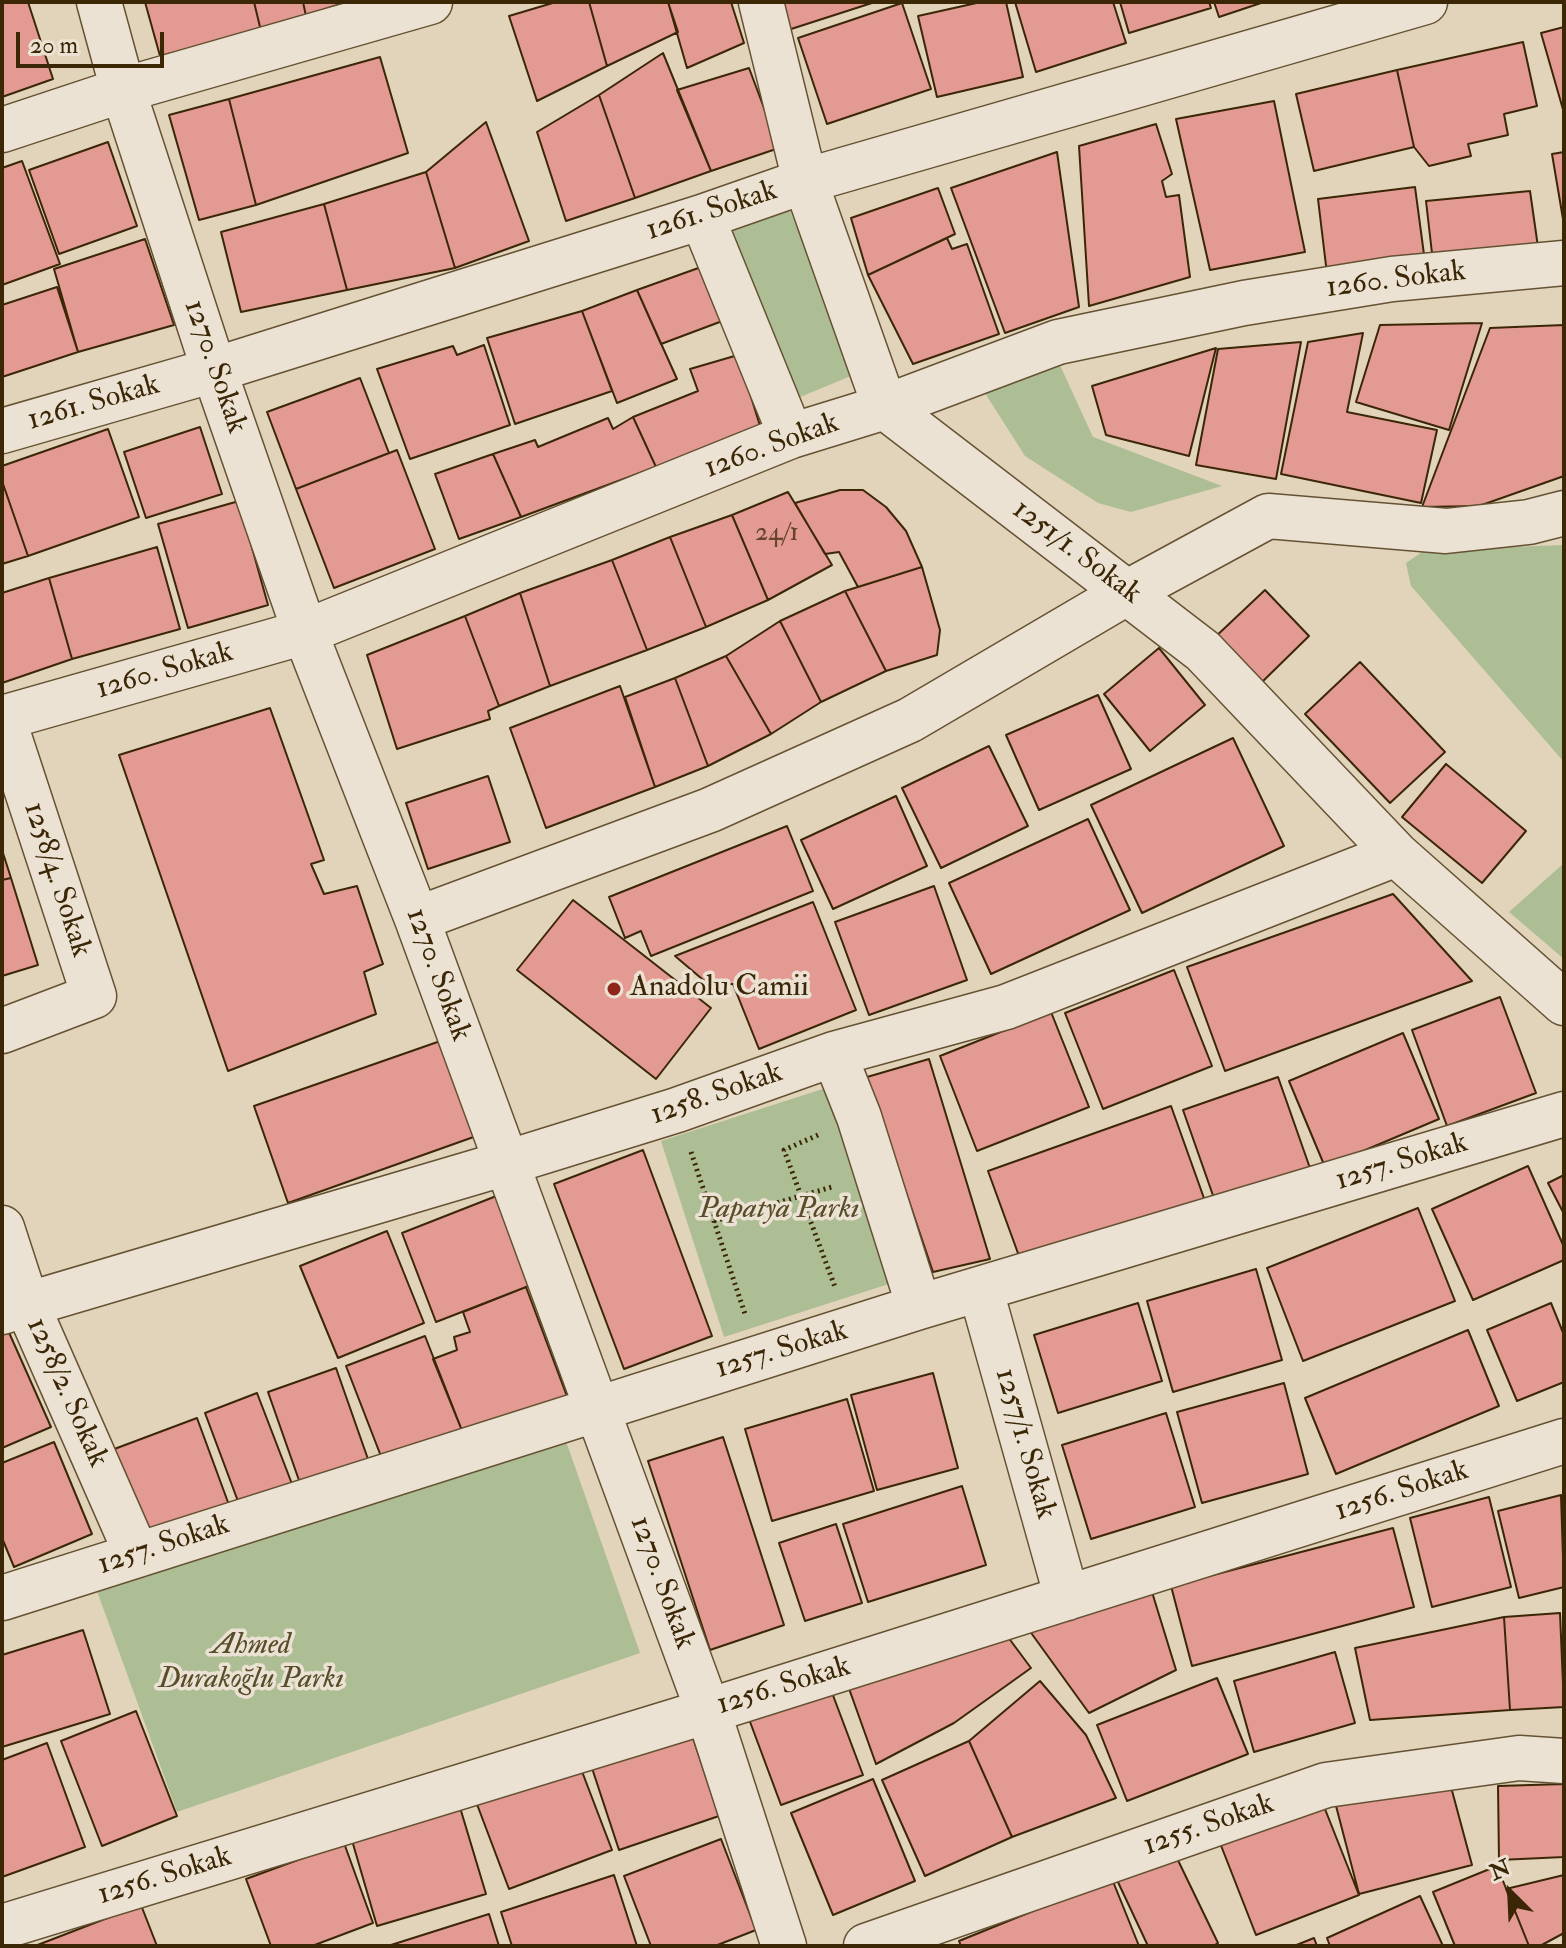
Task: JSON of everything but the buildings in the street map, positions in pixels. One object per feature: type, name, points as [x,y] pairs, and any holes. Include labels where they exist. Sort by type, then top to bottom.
[{"type":"street","name":"1270. Sokak","points":[[99,2],[123,90],[214,370],[305,632],[417,919],[708,1711],[784,1946]]},
{"type":"street","points":[[2,130],[123,90],[430,2]]},
{"type":"street","points":[[761,2],[805,181],[885,407]]},
{"type":"street","name":"1261. Sokak","points":[[2,431],[214,370],[702,217],[805,181],[1425,2]]},
{"type":"street","points":[[702,217],[791,436]]},
{"type":"street","name":"1260. Sokak","points":[[2,718],[305,632],[791,436],[885,407],[1058,342],[1244,303],[1392,279],[1564,263]]},
{"type":"street","name":"1251/1. Sokak","points":[[885,407],[1203,651],[1396,854],[1564,1003]]},
{"type":"street","points":[[417,919],[710,810],[910,720],[1128,592],[1268,516],[1446,531],[1529,522],[1564,513]]},
{"type":"street","name":"1258/4. Sokak","points":[[2,718],[94,996],[2,1031]]},
{"type":"street","name":"1258. Sokak","points":[[15,1308],[677,1110],[834,1054],[1006,1007],[1396,854]]},
{"type":"street","points":[[834,1054],[859,1117],[919,1307]]},
{"type":"street","name":"1257. Sokak","points":[[2,1598],[919,1307],[981,1291],[1564,1114]]},
{"type":"street","name":"1258/2. Sokak","points":[[2,1228],[15,1308],[137,1555]]},
{"type":"street","name":"1257/1. Sokak","points":[[981,1291],[1067,1598]]},
{"type":"street","name":"1256. Sokak","points":[[2,1927],[708,1711],[1564,1441]]},
{"type":"street","name":"1255. Sokak","points":[[866,1946],[1326,1785],[1519,1758],[1564,1761]]},
{"type":"path","points":[[677,1110],[760,1357]]},
{"type":"path","points":[[851,1330],[784,1150],[859,1117]]},
{"type":"path","points":[[714,1221],[802,1194],[877,1177]]},
{"type":"green space","points":[[788,206],[858,373],[793,400],[724,232]]},
{"type":"green space","points":[[1058,361],[1093,437],[1222,486],[1131,512],[1098,503],[1025,456],[983,390]]},
{"type":"green space","points":[[1564,545],[1564,762],[1411,586],[1406,563],[1425,550]]},
{"type":"green space","points":[[1564,863],[1564,959],[1509,912]]},
{"type":"green space","name":"Papatya Parkı","points":[[835,1085],[898,1281],[724,1337],[661,1141]]},
{"type":"green space","name":"Ahmed Durakoğlu Parkı","points":[[566,1441],[640,1653],[177,1812],[97,1591]]},
{"type":"place","name":"Anadolu Camii","points":[[614,989]]}]
